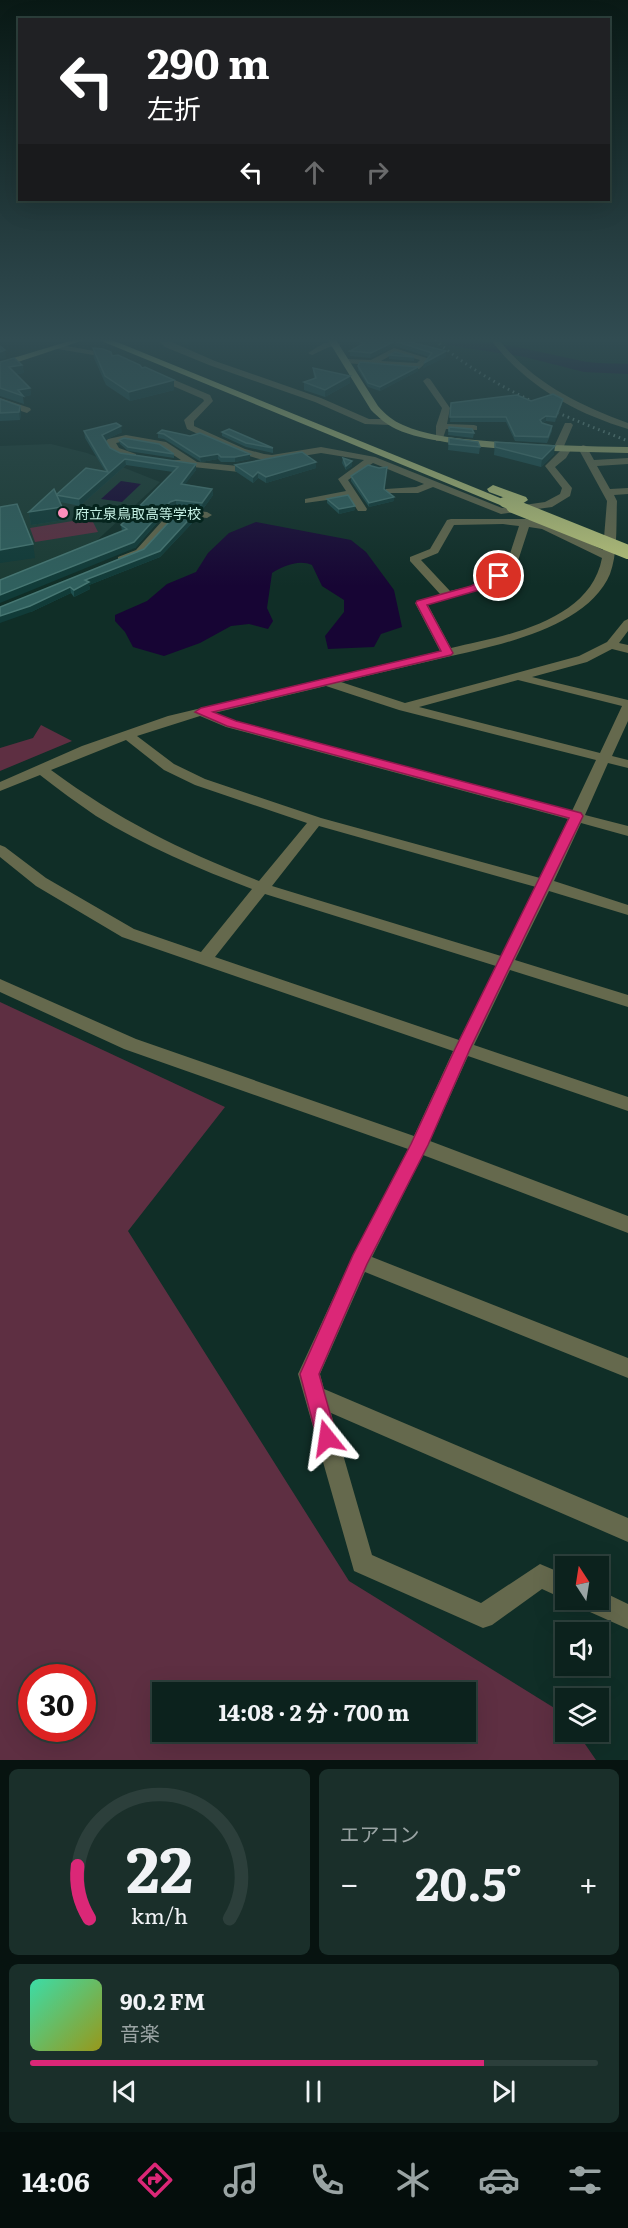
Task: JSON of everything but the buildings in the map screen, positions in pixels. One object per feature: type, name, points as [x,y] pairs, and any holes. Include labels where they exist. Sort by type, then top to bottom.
[{"type":"highway","points":[[307,422],[628,552]]},
{"type":"highway","points":[[330,422],[628,542]]},
{"type":"main road","points":[[390,422],[408,431],[439,439],[628,450]]},
{"type":"street","points":[[190,422],[192,429],[242,451],[272,458]]},
{"type":"street","points":[[368,422],[387,422]]},
{"type":"street","points":[[439,439],[442,422]]},
{"type":"street","points":[[441,426],[474,428]]},
{"type":"street","points":[[165,461],[238,469],[272,458],[326,450],[372,459],[501,511],[548,505],[566,496],[567,488],[550,466],[562,456],[564,427]]},
{"type":"street","points":[[145,458],[124,455],[115,450],[110,442],[123,437],[163,444],[196,465]]},
{"type":"street","points":[[0,787],[126,734],[201,712],[508,638],[543,625],[570,611],[589,595],[604,574],[613,513],[612,501],[608,492],[583,448]]},
{"type":"street","points":[[362,509],[343,479],[372,459]]},
{"type":"street","points":[[592,463],[628,461]]},
{"type":"street","points":[[390,491],[418,490],[434,483]]},
{"type":"street","points":[[608,492],[628,491]]},
{"type":"street","points":[[309,501],[352,493]]},
{"type":"street","points":[[108,565],[140,552],[176,512],[207,515]]},
{"type":"street","points":[[447,595],[414,559],[434,551],[451,522],[526,522],[544,526],[607,556]]},
{"type":"street","points":[[447,653],[421,603],[475,588],[511,568],[526,522]]},
{"type":"street","points":[[404,707],[583,659],[611,645],[628,623]]},
{"type":"street","points":[[611,645],[628,649]]},
{"type":"street","points":[[519,677],[628,705],[545,884],[462,1049],[419,1145],[360,1261],[309,1374],[362,1563],[483,1616],[540,1576],[555,1582]]},
{"type":"street","points":[[326,682],[404,707],[628,764]]},
{"type":"street","points":[[201,712],[231,724],[628,831]]},
{"type":"street","points":[[126,734],[170,767],[200,782],[316,821],[545,884],[628,910]]},
{"type":"street","points":[[41,769],[111,818],[152,841],[263,888],[628,1001]]},
{"type":"street","points":[[205,958],[316,821]]},
{"type":"street","points":[[0,850],[41,882],[128,933],[628,1104]]},
{"type":"street","points":[[0,985],[130,1044],[419,1145],[628,1224]]},
{"type":"street","points":[[360,1261],[628,1368]]},
{"type":"street","points":[[316,1396],[628,1530]]},
{"type":"street","points":[[609,1608],[628,1617]]},
{"type":"shaded area","name":"府立泉鳥取高等学校","points":[[51,444],[87,453],[160,482],[93,544],[0,581],[0,446]]},
{"type":"shaded area","points":[[121,481],[141,484],[122,502],[101,499]]},
{"type":"shaded area","points":[[91,518],[98,532],[35,542],[30,528]]},
{"type":"shaded area","points":[[256,522],[351,540],[366,552],[394,590],[402,627],[381,634],[374,647],[328,649],[325,636],[344,612],[344,600],[322,586],[312,565],[297,563],[272,573],[267,608],[273,621],[268,629],[249,624],[231,626],[200,643],[164,656],[133,647],[125,632],[115,621],[115,615],[147,601],[167,584],[196,572],[208,553],[229,533]]},
{"type":"shaded area","points":[[41,725],[72,741],[0,771],[0,748],[33,738]]},
{"type":"shaded area","points":[[0,1002],[225,1107],[128,1231],[349,1581],[555,1708],[555,1742],[584,1742],[596,1760],[0,1760]]},
{"type":"railway","points":[[582,422],[628,441]]},
{"type":"place","name":"府立泉鳥取高等学校","points":[[63,513]]},
{"type":"route","points":[[327,1438],[309,1374],[360,1261],[419,1145],[462,1049],[545,884],[576,816],[231,724],[201,712],[447,653],[421,603],[475,588],[499,576]]}]
